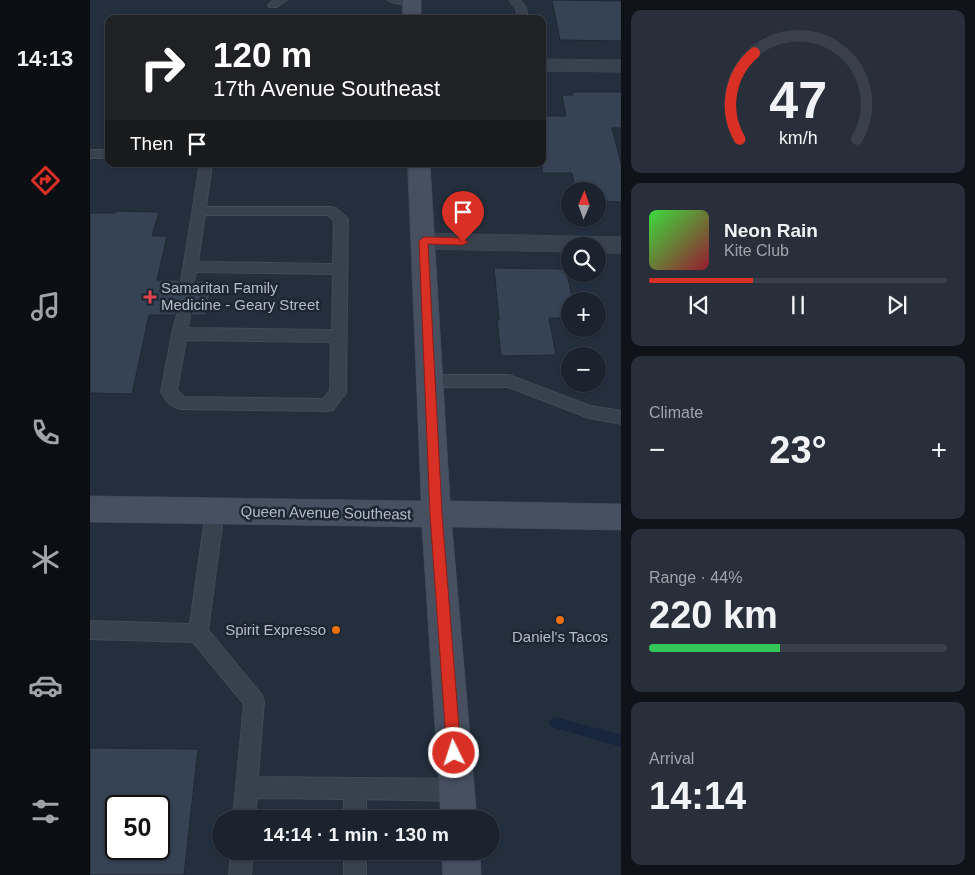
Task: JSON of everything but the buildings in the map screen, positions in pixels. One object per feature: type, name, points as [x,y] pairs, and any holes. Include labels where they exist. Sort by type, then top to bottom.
[{"type":"main road","points":[[412,0],[412,15]]},
{"type":"main road","points":[[419,167],[436,514],[458,810]]},
{"type":"main road","name":"Queen Avenue Southeast","points":[[90,509],[621,517]]},
{"type":"main road","points":[[461,860],[462,875]]},
{"type":"street","points":[[546,65],[621,66]]},
{"type":"street","points":[[424,241],[621,245]]},
{"type":"lane","points":[[393,0],[412,0]]},
{"type":"lane","points":[[514,0],[521,8],[522,15]]},
{"type":"lane","points":[[90,154],[105,154]]},
{"type":"lane","points":[[205,167],[189,274],[340,269]]},
{"type":"lane","points":[[182,315],[169,392],[180,403],[327,405],[338,393],[341,219],[331,211],[198,211]]},
{"type":"lane","points":[[179,334],[339,336]]},
{"type":"lane","points":[[430,381],[509,381],[590,412],[621,418]]},
{"type":"lane","points":[[215,511],[198,633],[254,702],[245,810]]},
{"type":"lane","points":[[90,630],[198,633]]},
{"type":"lane","points":[[247,787],[457,790]]},
{"type":"lane","points":[[356,788],[356,810]]},
{"type":"lane","points":[[240,875],[241,860]]},
{"type":"lane","points":[[356,860],[356,875]]},
{"type":"waterway","points":[[555,723],[621,741]]},
{"type":"place","name":"Samaritan Family Medicine - Geary Street","points":[[150,297]]},
{"type":"place","name":"Daniel's Tacos","points":[[560,620]]},
{"type":"place","name":"Spirit Expresso","points":[[336,630]]},
{"type":"route","points":[[454,753],[436,514],[424,241],[463,242]]}]
